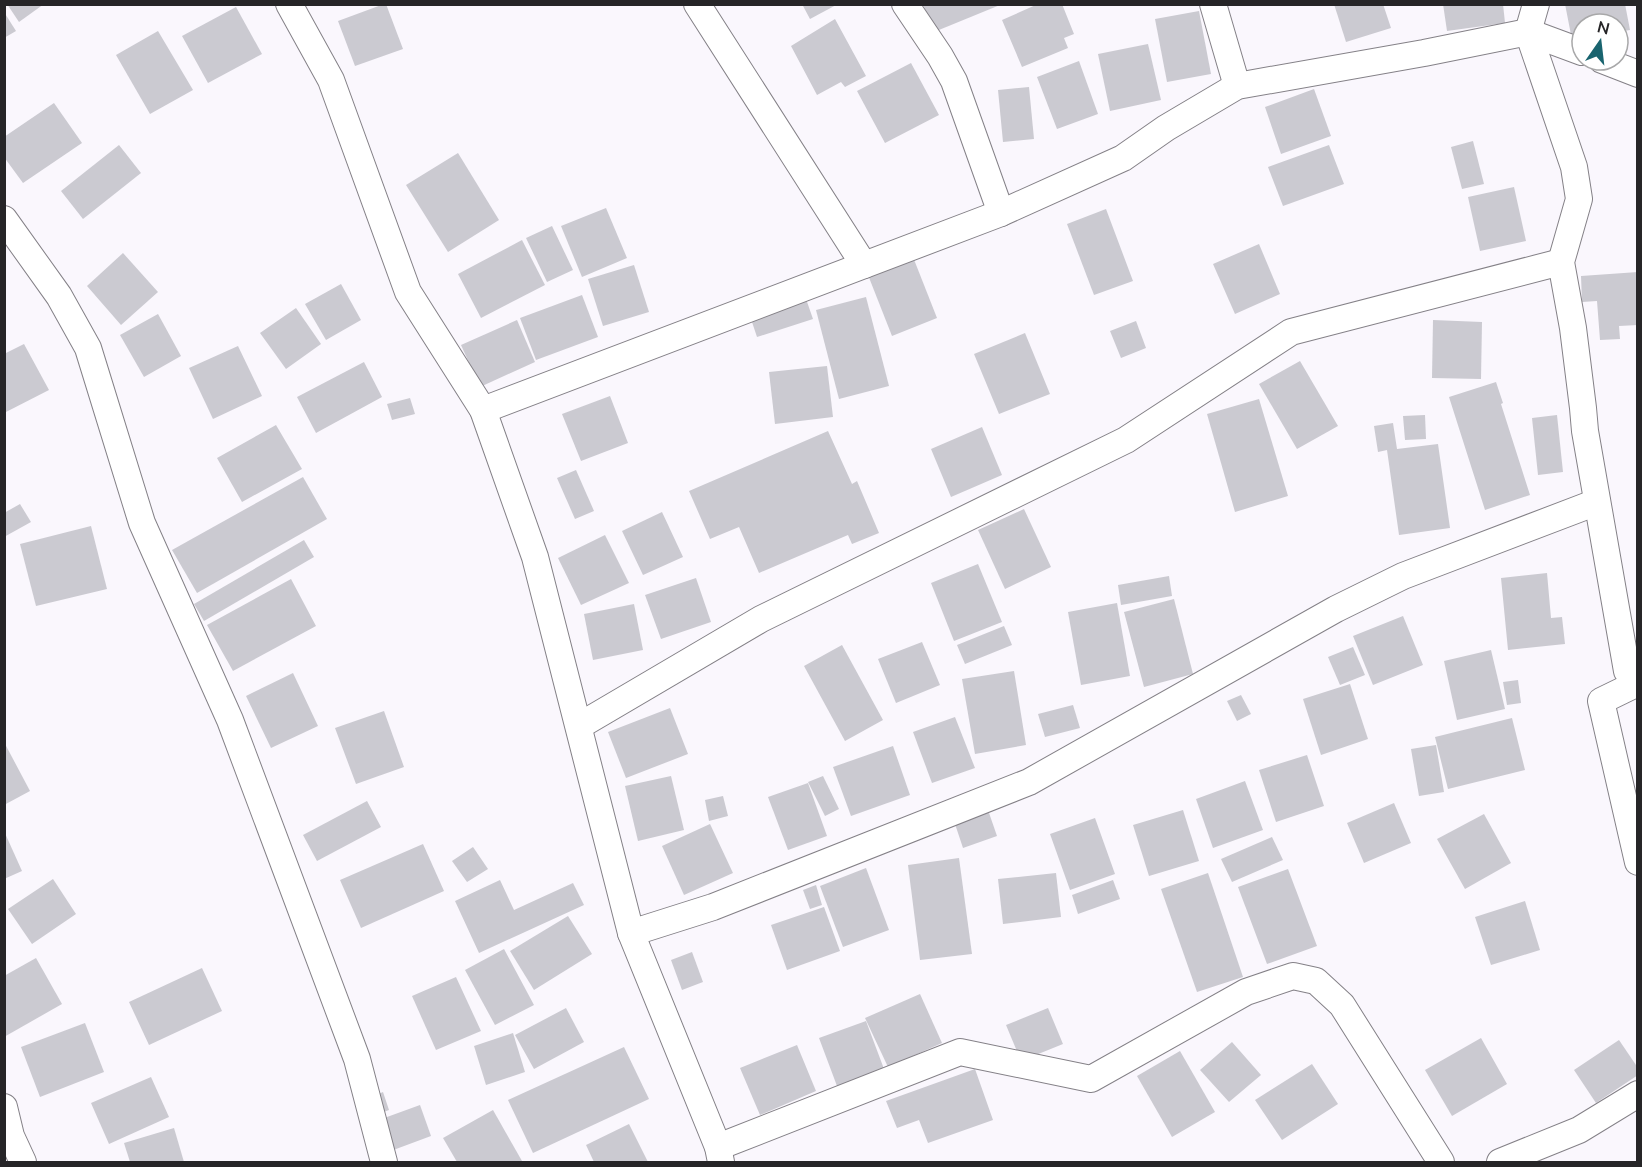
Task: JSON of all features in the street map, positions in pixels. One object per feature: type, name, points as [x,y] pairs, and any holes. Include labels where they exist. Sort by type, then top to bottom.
[{"type":"street","points":[[289,4],[331,80],[408,292],[483,410],[536,557],[631,933],[720,1155],[960,1052],[1091,1079],[1246,993],[1293,976],[1316,981],[1341,1005],[1441,1162]]},
{"type":"street","points":[[696,4],[864,266]]},
{"type":"street","points":[[905,4],[954,81],[1001,213]]},
{"type":"street","points":[[1213,4],[1237,86]]},
{"type":"street","points":[[1536,4],[1528,32],[1574,167],[1579,200],[1561,262],[1573,328],[1585,431],[1627,671],[1638,678]]},
{"type":"street","points":[[483,410],[1001,213],[1123,158],[1166,128],[1237,86],[1528,32],[1570,48]]},
{"type":"street","points":[[4,219],[59,296],[88,348],[142,523],[230,720],[357,1059],[384,1162]]},
{"type":"street","points":[[579,726],[761,620],[1126,440],[1291,332],[1561,262]]},
{"type":"street","points":[[631,933],[712,907],[1029,782],[1336,609],[1403,576],[1597,502]]},
{"type":"street","points":[[1638,683],[1601,701],[1638,862]]},
{"type":"street","points":[[1500,1162],[1579,1130],[1638,1095]]},
{"type":"street","points":[[4,1107],[11,1136],[23,1162]]},
{"type":"building","points":[[7,4],[44,4],[19,22]]},
{"type":"building","points":[[386,4],[403,49],[355,66],[338,21]]},
{"type":"building","points":[[802,4],[838,4],[810,19]]},
{"type":"building","points":[[923,4],[1000,4],[1000,5],[934,32]]},
{"type":"building","points":[[1038,4],[1062,4],[1074,34],[1064,38],[1068,48],[1022,67],[1002,20]]},
{"type":"building","points":[[1334,4],[1383,4],[1391,28],[1346,42]]},
{"type":"building","points":[[1443,4],[1503,4],[1505,23],[1447,31]]},
{"type":"building","points":[[1565,4],[1625,4],[1627,12],[1570,12],[1570,30]]},
{"type":"building","points":[[236,7],[262,54],[208,83],[182,36]]},
{"type":"building","points":[[1199,11],[1211,74],[1167,82],[1155,19]]},
{"type":"building","points":[[4,12],[16,31],[4,38]]},
{"type":"building","points":[[835,19],[866,76],[845,87],[841,82],[817,95],[791,46]]},
{"type":"building","points":[[158,31],[193,90],[150,114],[116,55]]},
{"type":"building","points":[[1148,44],[1161,100],[1110,111],[1098,54]]},
{"type":"building","points":[[1079,61],[1098,114],[1057,129],[1037,77]]},
{"type":"building","points":[[911,63],[939,115],[885,143],[857,91]]},
{"type":"building","points":[[1029,87],[1034,139],[1003,142],[998,90]]},
{"type":"building","points":[[1314,89],[1331,136],[1281,154],[1265,107]]},
{"type":"building","points":[[54,103],[82,143],[23,183],[4,157],[4,137]]},
{"type":"building","points":[[1473,141],[1484,184],[1462,189],[1451,147]]},
{"type":"building","points":[[119,145],[141,173],[83,219],[61,191]]},
{"type":"building","points":[[1329,145],[1344,184],[1283,206],[1268,167]]},
{"type":"building","points":[[458,153],[499,220],[448,252],[406,185]]},
{"type":"building","points":[[1514,187],[1526,241],[1480,251],[1468,197]]},
{"type":"building","points":[[606,208],[627,258],[582,277],[561,226]]},
{"type":"building","points":[[1106,209],[1133,281],[1094,295],[1067,224]]},
{"type":"building","points":[[552,226],[573,270],[547,282],[526,238]]},
{"type":"building","points":[[522,240],[545,285],[481,318],[458,274]]},
{"type":"building","points":[[1259,244],[1280,294],[1235,314],[1213,264]]},
{"type":"building","points":[[123,253],[158,292],[121,325],[87,286]]},
{"type":"building","points":[[913,257],[937,318],[892,336],[868,275]]},
{"type":"building","points":[[634,265],[649,312],[603,326],[588,279]]},
{"type":"building","points":[[1638,272],[1638,325],[1619,326],[1620,339],[1600,340],[1597,301],[1582,302],[1581,276]]},
{"type":"building","points":[[341,284],[361,320],[326,340],[305,304]]},
{"type":"building","points":[[582,295],[598,337],[536,360],[520,318]]},
{"type":"building","points":[[805,296],[813,319],[757,337],[749,313]]},
{"type":"building","points":[[866,297],[889,386],[839,399],[816,310]]},
{"type":"building","points":[[296,308],[321,344],[286,369],[260,333]]},
{"type":"building","points":[[158,314],[181,356],[144,377],[120,335]]},
{"type":"building","points":[[517,320],[535,362],[480,387],[461,345]]},
{"type":"building","points":[[1433,320],[1482,322],[1481,379],[1432,378]]},
{"type":"building","points":[[1136,321],[1146,348],[1121,358],[1110,331]]},
{"type":"building","points":[[1025,333],[1050,394],[999,414],[974,354]]},
{"type":"building","points":[[24,344],[49,390],[4,413],[4,354]]},
{"type":"building","points":[[238,346],[262,396],[213,419],[189,368]]},
{"type":"building","points":[[1300,361],[1338,426],[1297,449],[1259,384]]},
{"type":"building","points":[[364,362],[382,397],[316,433],[297,397]]},
{"type":"building","points":[[827,366],[833,417],[775,424],[769,372]]},
{"type":"building","points":[[1496,382],[1530,495],[1485,510],[1449,397]]},
{"type":"building","points":[[610,396],[628,443],[581,461],[562,414]]},
{"type":"building","points":[[410,398],[415,414],[392,420],[387,404]]},
{"type":"building","points":[[1259,399],[1288,496],[1235,512],[1207,414]]},
{"type":"building","points":[[1425,415],[1426,439],[1405,440],[1403,416]]},
{"type":"building","points":[[1557,415],[1563,472],[1538,475],[1532,418]]},
{"type":"building","points":[[1393,423],[1397,449],[1438,444],[1450,528],[1399,535],[1387,450],[1378,452],[1374,426]]},
{"type":"building","points":[[276,425],[302,469],[242,502],[217,458]]},
{"type":"building","points":[[982,427],[1002,475],[951,497],[931,449]]},
{"type":"building","points":[[828,431],[852,484],[857,481],[879,533],[852,544],[848,535],[759,573],[739,527],[710,539],[689,491]]},
{"type":"building","points":[[576,470],[594,511],[575,519],[557,478]]},
{"type":"building","points":[[303,477],[327,519],[197,593],[172,550]]},
{"type":"building","points":[[20,504],[31,522],[4,537],[4,513]]},
{"type":"building","points":[[1024,509],[1051,567],[1005,589],[978,530]]},
{"type":"building","points":[[662,512],[683,557],[643,575],[622,531]]},
{"type":"building","points":[[91,526],[107,589],[36,606],[20,544]]},
{"type":"building","points":[[605,535],[629,583],[581,605],[558,558]]},
{"type":"building","points":[[304,540],[314,557],[204,621],[194,604]]},
{"type":"building","points":[[978,564],[1002,622],[954,641],[931,583]]},
{"type":"building","points":[[1547,573],[1551,618],[1562,617],[1565,644],[1508,650],[1501,578]]},
{"type":"building","points":[[1169,576],[1172,596],[1121,605],[1118,585]]},
{"type":"building","points":[[696,578],[711,622],[661,639],[645,595]]},
{"type":"building","points":[[291,579],[316,626],[233,671],[207,625]]},
{"type":"building","points":[[1174,599],[1193,674],[1144,687],[1124,612]]},
{"type":"building","points":[[1117,603],[1130,676],[1081,685],[1068,612]]},
{"type":"building","points":[[634,604],[643,650],[593,660],[584,614]]},
{"type":"building","points":[[1403,616],[1423,665],[1373,685],[1353,636]]},
{"type":"building","points":[[1004,626],[1012,645],[965,664],[957,645]]},
{"type":"building","points":[[922,642],[940,685],[896,703],[878,659]]},
{"type":"building","points":[[842,645],[883,720],[845,741],[804,666]]},
{"type":"building","points":[[1353,647],[1365,675],[1340,685],[1328,657]]},
{"type":"building","points":[[1491,650],[1505,709],[1457,720],[1444,661]]},
{"type":"building","points":[[1014,671],[1026,745],[975,754],[962,679]]},
{"type":"building","points":[[293,673],[318,726],[271,748],[246,696]]},
{"type":"building","points":[[1518,680],[1521,703],[1507,705],[1503,682]]},
{"type":"building","points":[[1350,684],[1368,739],[1321,755],[1303,699]]},
{"type":"building","points":[[1241,695],[1251,714],[1237,721],[1227,701]]},
{"type":"building","points":[[1073,705],[1080,728],[1045,737],[1038,714]]},
{"type":"building","points":[[670,708],[688,754],[626,778],[608,732]]},
{"type":"building","points":[[384,711],[404,767],[356,784],[335,728]]},
{"type":"building","points":[[955,717],[975,768],[932,783],[913,732]]},
{"type":"building","points":[[1512,718],[1525,770],[1448,789],[1435,737]]},
{"type":"building","points":[[4,742],[30,791],[4,805]]},
{"type":"building","points":[[1436,745],[1444,792],[1419,796],[1411,749]]},
{"type":"building","points":[[893,746],[910,795],[851,816],[833,767]]},
{"type":"building","points":[[1307,755],[1324,806],[1276,822],[1259,770]]},
{"type":"building","points":[[671,776],[684,830],[638,841],[625,786]]},
{"type":"building","points":[[823,776],[839,809],[825,816],[808,782]]},
{"type":"building","points":[[1245,781],[1263,830],[1213,848],[1196,799]]},
{"type":"building","points":[[808,783],[827,836],[788,850],[768,797]]},
{"type":"building","points":[[723,796],[728,816],[709,821],[705,800]]},
{"type":"building","points":[[367,801],[381,827],[317,861],[303,835]]},
{"type":"building","points":[[1394,803],[1411,843],[1364,863],[1347,823]]},
{"type":"building","points":[[988,810],[997,836],[963,848],[954,821]]},
{"type":"building","points":[[1183,810],[1199,861],[1149,876],[1133,825]]},
{"type":"building","points":[[1484,814],[1511,863],[1465,889],[1437,839]]},
{"type":"building","points":[[1095,818],[1115,874],[1070,890],[1050,834]]},
{"type":"building","points":[[710,824],[733,873],[684,895],[662,846]]},
{"type":"building","points":[[4,831],[22,871],[4,879]]},
{"type":"building","points":[[1272,837],[1283,860],[1232,882],[1221,859]]},
{"type":"building","points":[[423,844],[444,891],[361,928],[340,880]]},
{"type":"building","points":[[473,847],[488,869],[467,882],[452,861]]},
{"type":"building","points":[[959,858],[972,954],[920,960],[908,865]]},
{"type":"building","points":[[866,868],[889,930],[843,947],[820,886]]},
{"type":"building","points":[[1288,869],[1317,946],[1267,964],[1238,887]]},
{"type":"building","points":[[1056,873],[1061,917],[1003,924],[998,879]]},
{"type":"building","points":[[1208,873],[1243,977],[1197,992],[1161,889]]},
{"type":"building","points":[[53,879],[76,914],[32,944],[8,909]]},
{"type":"building","points":[[500,880],[514,910],[573,883],[584,905],[479,953],[455,901]]},
{"type":"building","points":[[1113,880],[1120,899],[1078,914],[1072,895]]},
{"type":"building","points":[[816,885],[822,905],[810,909],[803,890]]},
{"type":"building","points":[[1525,901],[1540,950],[1491,965],[1475,917]]},
{"type":"building","points":[[824,907],[840,951],[787,970],[771,925]]},
{"type":"building","points":[[568,916],[592,954],[534,990],[510,951]]},
{"type":"building","points":[[504,949],[534,1005],[495,1025],[465,970]]},
{"type":"building","points":[[692,952],[703,982],[682,990],[671,960]]},
{"type":"building","points":[[36,958],[62,1004],[4,1037],[4,976]]},
{"type":"building","points":[[202,968],[222,1011],[149,1045],[129,1002]]},
{"type":"building","points":[[456,977],[481,1031],[436,1050],[412,996]]},
{"type":"building","points":[[920,994],[942,1043],[888,1067],[865,1018]]},
{"type":"building","points":[[566,1008],[584,1042],[534,1069],[515,1035]]},
{"type":"building","points":[[1048,1008],[1063,1044],[1021,1061],[1006,1025]]},
{"type":"building","points":[[866,1021],[884,1069],[837,1086],[819,1038]]},
{"type":"building","points":[[85,1023],[104,1072],[40,1097],[21,1047]]},
{"type":"building","points":[[513,1033],[525,1072],[486,1085],[474,1046]]},
{"type":"building","points":[[1481,1038],[1507,1084],[1452,1116],[1425,1070]]},
{"type":"building","points":[[1619,1040],[1638,1068],[1638,1075],[1596,1103],[1574,1070]]},
{"type":"building","points":[[1232,1042],[1261,1075],[1229,1102],[1200,1070]]},
{"type":"building","points":[[797,1045],[816,1091],[760,1115],[740,1068]]},
{"type":"building","points":[[624,1047],[649,1099],[533,1153],[508,1100]]},
{"type":"building","points":[[1180,1051],[1215,1112],[1172,1137],[1137,1076]]},
{"type":"building","points":[[1312,1064],[1338,1104],[1282,1140],[1255,1100]]},
{"type":"building","points":[[975,1069],[993,1120],[928,1143],[919,1120],[897,1128],[886,1101]]},
{"type":"building","points":[[151,1077],[169,1117],[109,1144],[91,1103]]},
{"type":"building","points":[[383,1092],[389,1110],[376,1115],[369,1098]]},
{"type":"building","points":[[420,1105],[431,1136],[388,1152],[376,1121]]},
{"type":"building","points":[[493,1110],[522,1161],[457,1162],[443,1138]]},
{"type":"building","points":[[629,1124],[648,1162],[594,1162],[586,1145]]},
{"type":"building","points":[[174,1128],[184,1162],[130,1162],[124,1143]]}]
